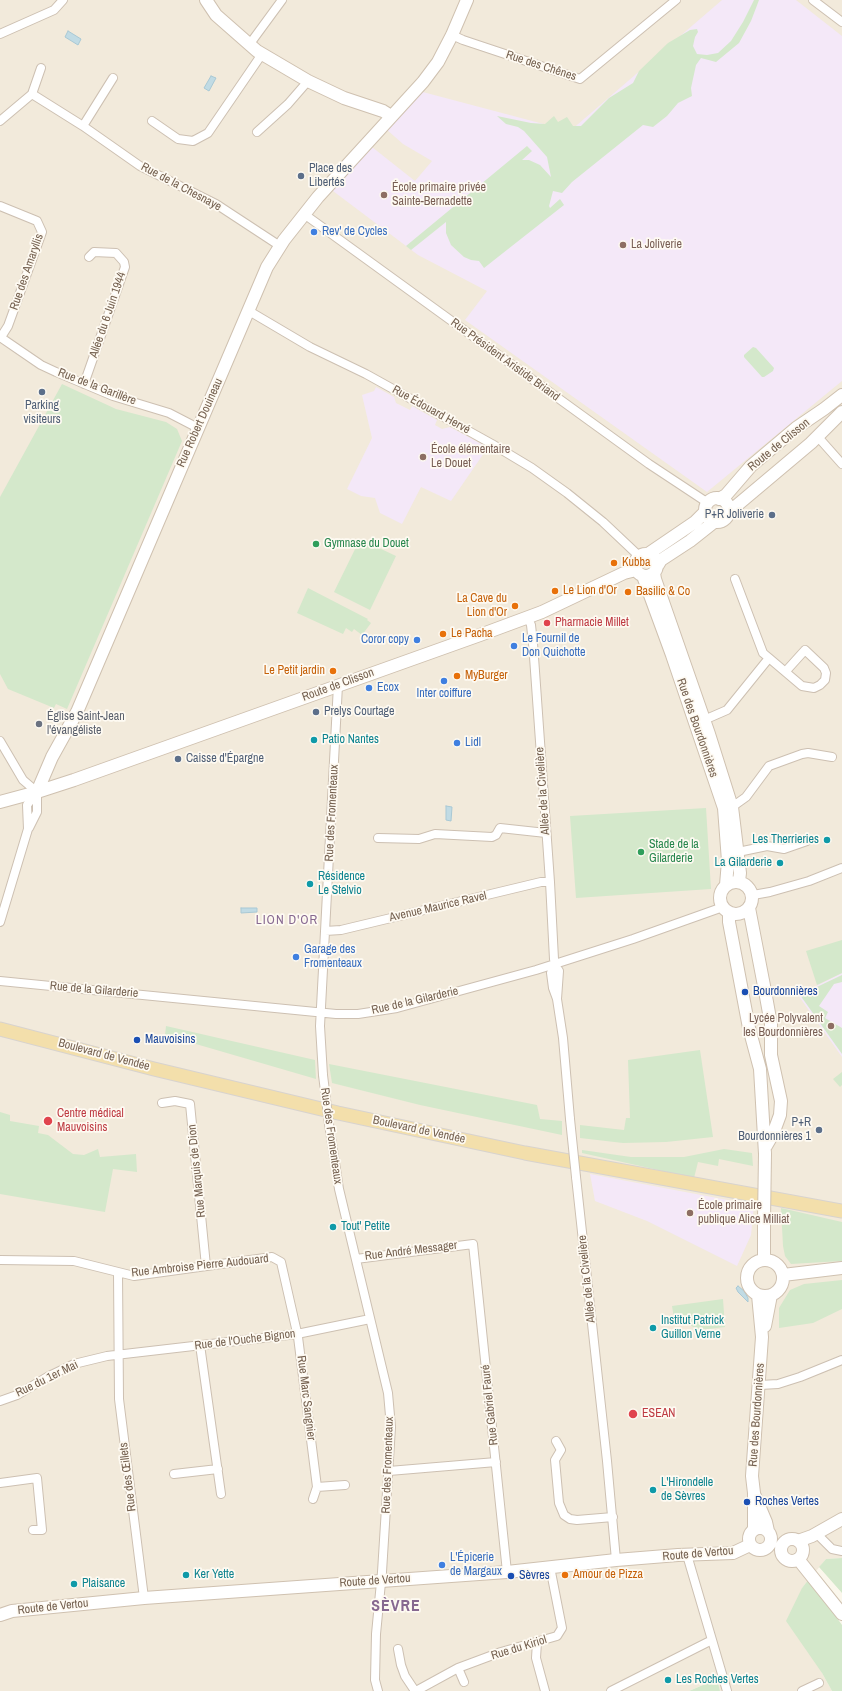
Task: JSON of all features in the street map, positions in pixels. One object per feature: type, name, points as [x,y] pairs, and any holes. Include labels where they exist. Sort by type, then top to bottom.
[{"type":"main road","name":"Boulevard de Vendée","points":[[0,1029],[346,1115],[525,1153],[842,1211]]},
{"type":"street","points":[[0,34],[54,10],[63,0]]},
{"type":"street","points":[[249,45],[282,0]]},
{"type":"street","name":"Rue Robert Douineau","points":[[37,792],[53,775],[56,766],[58,749],[77,712],[267,267],[280,246],[304,214],[388,119],[423,82],[438,62],[452,35],[467,0]]},
{"type":"street","name":"Rue des Chênes","points":[[452,35],[580,79],[676,0]]},
{"type":"street","points":[[813,0],[842,22]]},
{"type":"street","points":[[206,3],[216,15],[249,45],[262,54],[308,81],[344,98],[376,110],[388,119]]},
{"type":"street","points":[[152,121],[178,139],[193,141],[208,133],[262,54]]},
{"type":"street","points":[[0,121],[32,94],[41,68]]},
{"type":"street","points":[[82,126],[114,78]]},
{"type":"street","points":[[257,132],[288,104],[308,81]]},
{"type":"street","name":"Rue de la Chesnaye","points":[[32,94],[140,166],[216,204],[280,246]]},
{"type":"street","name":"Rue des Amaryllis","points":[[0,206],[37,221],[42,232],[8,326],[0,337]]},
{"type":"street","name":"Rue Président Aristide Briand","points":[[304,214],[649,464],[711,504]]},
{"type":"street","name":"Allée du 6 Juin 1944","points":[[84,384],[125,267],[124,262],[116,253],[94,252],[89,257]]},
{"type":"street","name":"Rue Édouard Hervé","points":[[248,311],[310,347],[366,374],[532,468],[567,493],[644,555]]},
{"type":"street","name":"Rue de la Garillère","points":[[0,337],[41,365],[113,396],[169,413],[198,428]]},
{"type":"street","name":"Route de Clisson","points":[[644,555],[686,528],[711,504],[726,495],[751,466],[796,428],[842,395]]},
{"type":"street","name":"Route de Clisson","points":[[729,512],[818,437],[842,412]]},
{"type":"street","points":[[818,437],[842,464]]},
{"type":"street","points":[[711,504],[727,504],[729,512],[724,520],[714,522],[708,518],[711,504]]},
{"type":"street","name":"Route de Clisson","points":[[0,802],[37,792],[528,618],[624,573],[648,571],[714,522]]},
{"type":"street","points":[[644,555],[656,559],[648,571],[635,563],[644,555]]},
{"type":"street","name":"Rue des Bourdonnières","points":[[648,571],[655,579],[704,720],[732,807],[740,873],[739,882]]},
{"type":"street","name":"Rue des Bourdonnières","points":[[648,571],[672,654],[724,808],[728,861],[726,885]]},
{"type":"street","points":[[735,579],[763,653],[802,686],[814,688],[820,685],[825,680],[826,673],[824,668],[805,650],[786,672]]},
{"type":"street","name":"Allée de la Civelière","points":[[528,618],[531,625],[533,643],[555,965],[559,971],[557,999],[563,1038],[576,1177],[613,1517],[616,1560]]},
{"type":"street","points":[[704,720],[727,710],[769,658]]},
{"type":"street","name":"Rue des Fromenteaux","points":[[338,685],[320,1043],[329,1124],[339,1189],[388,1393],[392,1427],[382,1581],[376,1634],[375,1680],[377,1691]]},
{"type":"street","points":[[0,741],[23,780],[37,792],[36,812],[28,829],[0,922]]},
{"type":"street","points":[[732,807],[746,797],[769,766],[808,753],[832,757]]},
{"type":"street","name":"Route de Clisson","points":[[0,811],[37,792]]},
{"type":"street","points":[[378,838],[419,839],[436,834],[492,837],[496,835],[500,828],[546,833]]},
{"type":"street","points":[[738,852],[767,846],[784,850],[807,841]]},
{"type":"street","points":[[753,895],[770,892],[809,881],[842,868]]},
{"type":"street","name":"Avenue Maurice Ravel","points":[[326,931],[341,930],[541,882],[550,882]]},
{"type":"street","points":[[726,910],[740,914],[749,908],[752,903],[753,895],[747,885],[739,882],[732,882],[726,885],[720,896],[729,922],[749,1028],[760,1069],[766,1150],[764,1260]]},
{"type":"street","points":[[749,908],[771,1024],[772,1056],[781,1102],[780,1115],[766,1150]]},
{"type":"street","name":"Rue de la Gilarderie","points":[[0,981],[346,1014],[397,1008],[555,965],[726,910]]},
{"type":"street","name":"Rue Marquis de Dion","points":[[162,1103],[175,1101],[190,1104],[206,1266]]},
{"type":"street","name":"Rue André Messager","points":[[356,1259],[467,1244]]},
{"type":"street","name":"Rue Gabriel Fauré","points":[[467,1244],[473,1244],[507,1572]]},
{"type":"street","name":"Rue Ambroise Pierre Audouard","points":[[0,1260],[74,1261],[134,1276],[272,1257],[281,1262]]},
{"type":"street","points":[[764,1260],[777,1264],[783,1275],[781,1286],[776,1292],[766,1296],[758,1295],[750,1288],[747,1276],[752,1265],[764,1260]]},
{"type":"street","name":"Rue Marc Sangnier","points":[[281,1262],[298,1334],[317,1487],[313,1499]]},
{"type":"street","points":[[783,1275],[842,1268]]},
{"type":"street","name":"Rue des Œillets","points":[[118,1273],[119,1399],[144,1598]]},
{"type":"street","name":"Rue des Bourdonnières","points":[[754,1530],[754,1493],[752,1476],[760,1385],[762,1337],[758,1295]]},
{"type":"street","name":"Rue des Bourdonnières","points":[[762,1337],[771,1295]]},
{"type":"street","name":"Rue de l'Ouche Bignon","points":[[118,1355],[298,1334],[370,1319]]},
{"type":"street","points":[[200,1345],[221,1494]]},
{"type":"street","name":"Rue du 1er Mai","points":[[0,1401],[17,1395],[74,1364],[107,1356],[118,1355]]},
{"type":"street","points":[[760,1385],[778,1384],[842,1360]]},
{"type":"street","points":[[556,1441],[562,1450],[556,1460],[559,1503],[564,1515],[570,1519],[577,1520],[613,1517]]},
{"type":"street","points":[[390,1471],[496,1462]]},
{"type":"street","points":[[174,1474],[218,1469]]},
{"type":"street","points":[[0,1484],[37,1478],[42,1530],[33,1530]]},
{"type":"street","points":[[317,1487],[344,1485]]},
{"type":"street","name":"Rue des Bourdonnières","points":[[754,1493],[769,1533]]},
{"type":"street","points":[[782,1555],[781,1546],[793,1540],[817,1534],[842,1519]]},
{"type":"street","points":[[767,1548],[782,1555],[788,1560],[798,1559],[802,1554],[801,1544],[769,1533],[761,1528],[754,1530],[748,1538],[750,1545],[758,1551],[767,1548],[771,1542],[769,1533]]},
{"type":"street","points":[[817,1534],[832,1549],[842,1551]]},
{"type":"street","name":"Route de Vertou","points":[[0,1615],[12,1611],[144,1598],[507,1572],[616,1560],[733,1553],[750,1545]]},
{"type":"street","points":[[687,1555],[727,1691]]},
{"type":"street","points":[[798,1559],[842,1614]]},
{"type":"street","name":"Rue du Kiriol","points":[[398,1650],[405,1676],[416,1691],[458,1668],[501,1652],[557,1636],[562,1628],[550,1567]]},
{"type":"street","points":[[611,1691],[712,1640]]},
{"type":"street","points":[[537,1642],[536,1658],[545,1691]]},
{"type":"street","points":[[458,1668],[464,1682]]},
{"type":"street","points":[[802,1691],[819,1683]]},
{"type":"shaded area","points":[[0,0],[842,0],[842,1558],[826,1559],[802,1588],[822,1673],[832,1691],[720,1691],[716,1679],[689,1691],[0,1691]]},
{"type":"shaded area","name":"La Joliverie","points":[[722,0],[796,0],[842,36],[842,381],[707,492],[465,320],[487,291],[418,255],[333,191],[372,147],[415,181],[432,161],[403,144],[386,129],[419,91],[570,131]]},
{"type":"shaded area","name":"École élémentaire Le Douet","points":[[376,387],[394,397],[396,403],[410,410],[412,406],[437,420],[435,425],[442,429],[450,427],[485,446],[484,453],[451,501],[421,487],[402,524],[380,513],[375,498],[361,496],[347,489],[372,438],[362,395],[374,391]]},
{"type":"shaded area","name":"Lycée Polyvalent les Bourdonnières","points":[[842,973],[842,1057],[798,995]]},
{"type":"shaded area","name":"École primaire publique Alice Milliat","points":[[590,1174],[754,1205],[751,1235],[737,1266],[647,1221],[595,1201]]},
{"type":"green space","points":[[754,0],[759,0],[751,21],[739,43],[716,62],[701,58],[696,65],[691,88],[692,96],[678,103],[667,116],[653,127],[643,125],[572,182],[562,193],[553,191],[549,206],[550,208],[560,199],[564,205],[484,268],[479,261],[464,257],[451,245],[446,233],[446,222],[411,250],[406,246],[527,146],[532,151],[522,160],[529,160],[540,165],[551,177],[547,157],[524,131],[518,127],[506,124],[497,116],[531,123],[545,124],[554,116],[558,122],[567,117],[573,126],[581,126],[609,98],[633,83],[639,71],[668,43],[690,30],[697,29],[698,32],[693,46],[697,54],[707,55],[718,53],[731,41]]},
{"type":"green space","points":[[753,347],[756,348],[774,368],[773,371],[764,377],[762,377],[744,357],[744,355]]},
{"type":"green space","points":[[62,384],[116,409],[166,422],[177,429],[182,441],[67,709],[56,704],[54,708],[8,689],[0,674],[0,497]]},
{"type":"green space","points":[[360,539],[396,556],[370,610],[334,592]]},
{"type":"green space","points":[[308,588],[368,619],[367,620],[371,623],[362,635],[354,629],[352,632],[346,628],[343,634],[297,613]]},
{"type":"green space","name":"Stade de la Gilarderie","points":[[706,808],[711,889],[576,898],[570,816]]},
{"type":"green space","points":[[842,940],[842,973],[817,985],[806,951]]},
{"type":"green space","points":[[842,975],[842,982],[834,984],[819,1006],[828,1012],[825,1018],[842,1028],[842,1054],[800,995]]},
{"type":"green space","points":[[166,1026],[315,1060],[316,1079],[165,1035]]},
{"type":"green space","points":[[700,1050],[713,1137],[666,1142],[623,1143],[580,1138],[580,1125],[624,1130],[626,1118],[630,1118],[628,1060]]},
{"type":"green space","points":[[329,1064],[537,1105],[540,1119],[562,1121],[562,1135],[420,1105],[332,1083]]},
{"type":"green space","points":[[842,1072],[842,1085],[840,1087],[833,1079]]},
{"type":"green space","points":[[0,1112],[10,1115],[10,1121],[39,1126],[38,1133],[48,1135],[73,1154],[84,1155],[98,1149],[100,1157],[136,1154],[137,1172],[113,1169],[105,1212],[0,1194]]},
{"type":"green space","points":[[724,1149],[752,1153],[753,1166],[719,1159],[718,1166],[698,1162],[694,1178],[582,1153],[582,1150],[631,1157],[684,1157]]},
{"type":"green space","points":[[781,1208],[842,1222],[842,1261],[791,1264],[785,1256],[783,1246]]},
{"type":"green space","points":[[842,1280],[842,1309],[813,1323],[779,1328],[779,1308],[790,1290],[804,1284]]},
{"type":"green space","points":[[723,1299],[725,1327],[700,1330],[674,1318],[672,1306]]},
{"type":"green space","points":[[842,1558],[842,1593],[819,1567],[826,1559]]},
{"type":"green space","points":[[809,1579],[842,1625],[842,1691],[832,1691],[822,1673],[786,1621],[802,1588]]},
{"type":"green space","points":[[717,1679],[720,1691],[689,1691]]},
{"type":"water","points":[[68,31],[81,39],[78,45],[65,37]]},
{"type":"water","points":[[211,76],[216,78],[209,91],[204,88]]},
{"type":"water","points":[[446,806],[452,807],[451,821],[446,820]]},
{"type":"water","points":[[241,908],[257,908],[257,912],[241,913]]},
{"type":"water","points":[[738,1286],[744,1291],[748,1298],[748,1302],[738,1292],[736,1288]]},
{"type":"place","name":"Place des Libertés","points":[[301,176]]},
{"type":"place","name":"École primaire privée Sainte-Bernadette","points":[[384,195]]},
{"type":"place","name":"Rev' de Cycles","points":[[314,232]]},
{"type":"place","name":"La Joliverie","points":[[623,245]]},
{"type":"place","name":"Parking visiteurs","points":[[42,392]]},
{"type":"place","name":"École élémentaire Le Douet","points":[[423,457]]},
{"type":"place","name":"P+R Joliverie","points":[[772,515]]},
{"type":"place","name":"Gymnase du Douet","points":[[316,544]]},
{"type":"place","name":"Kubba","points":[[614,563]]},
{"type":"place","name":"Le Lion d'Or","points":[[555,591]]},
{"type":"place","name":"Basilic & Co","points":[[628,592]]},
{"type":"place","name":"La Cave du Lion d'Or","points":[[515,606]]},
{"type":"place","name":"Pharmacie Millet","points":[[547,623]]},
{"type":"place","name":"Le Pacha","points":[[443,634]]},
{"type":"place","name":"Coror copy","points":[[417,640]]},
{"type":"place","name":"Le Fournil de Don Quichotte","points":[[514,646]]},
{"type":"place","name":"Le Petit jardin","points":[[333,671]]},
{"type":"place","name":"MyBurger","points":[[457,676]]},
{"type":"place","name":"Inter coiffure","points":[[444,681]]},
{"type":"place","name":"Ecox","points":[[369,688]]},
{"type":"place","name":"Prelys Courtage","points":[[316,712]]},
{"type":"place","name":"Église Saint-Jean l'évangéliste","points":[[39,724]]},
{"type":"place","name":"Patio Nantes","points":[[314,740]]},
{"type":"place","name":"Lidl","points":[[457,743]]},
{"type":"place","name":"Caisse d'Épargne","points":[[178,759]]},
{"type":"place","name":"Les Therrieries","points":[[827,840]]},
{"type":"place","name":"Stade de la Gilarderie","points":[[641,852]]},
{"type":"place","name":"La Gilarderie","points":[[780,863]]},
{"type":"place","name":"Résidence Le Stelvio","points":[[310,884]]},
{"type":"place","name":"Garage des Fromenteaux","points":[[296,957]]},
{"type":"place","name":"Bourdonnières","points":[[745,992]]},
{"type":"place","name":"Lycée Polyvalent les Bourdonnières","points":[[831,1026]]},
{"type":"place","name":"Mauvoisins","points":[[137,1040]]},
{"type":"place","name":"Centre médical Mauvoisins","points":[[48,1121]]},
{"type":"place","name":"P+R Bourdonnières 1","points":[[819,1130]]},
{"type":"place","name":"École primaire publique Alice Milliat","points":[[690,1213]]},
{"type":"place","name":"Tout' Petite","points":[[333,1227]]},
{"type":"place","name":"Institut Patrick Guillon Verne","points":[[653,1328]]},
{"type":"place","name":"ESEAN","points":[[633,1414]]},
{"type":"place","name":"L'Hirondelle de Sèvres","points":[[653,1490]]},
{"type":"place","name":"Roches Vertes","points":[[747,1502]]},
{"type":"place","name":"L'Épicerie de Margaux","points":[[442,1565]]},
{"type":"place","name":"Ker Yette","points":[[186,1575]]},
{"type":"place","name":"Amour de Pizza","points":[[565,1575]]},
{"type":"place","name":"Sèvres","points":[[511,1576]]},
{"type":"place","name":"Plaisance","points":[[74,1584]]},
{"type":"place","name":"Les Roches Vertes","points":[[668,1680]]},
{"type":"district","name":"LION D'OR","points":[[287,921]]},
{"type":"district","name":"SÈVRE","points":[[396,1607]]}]
